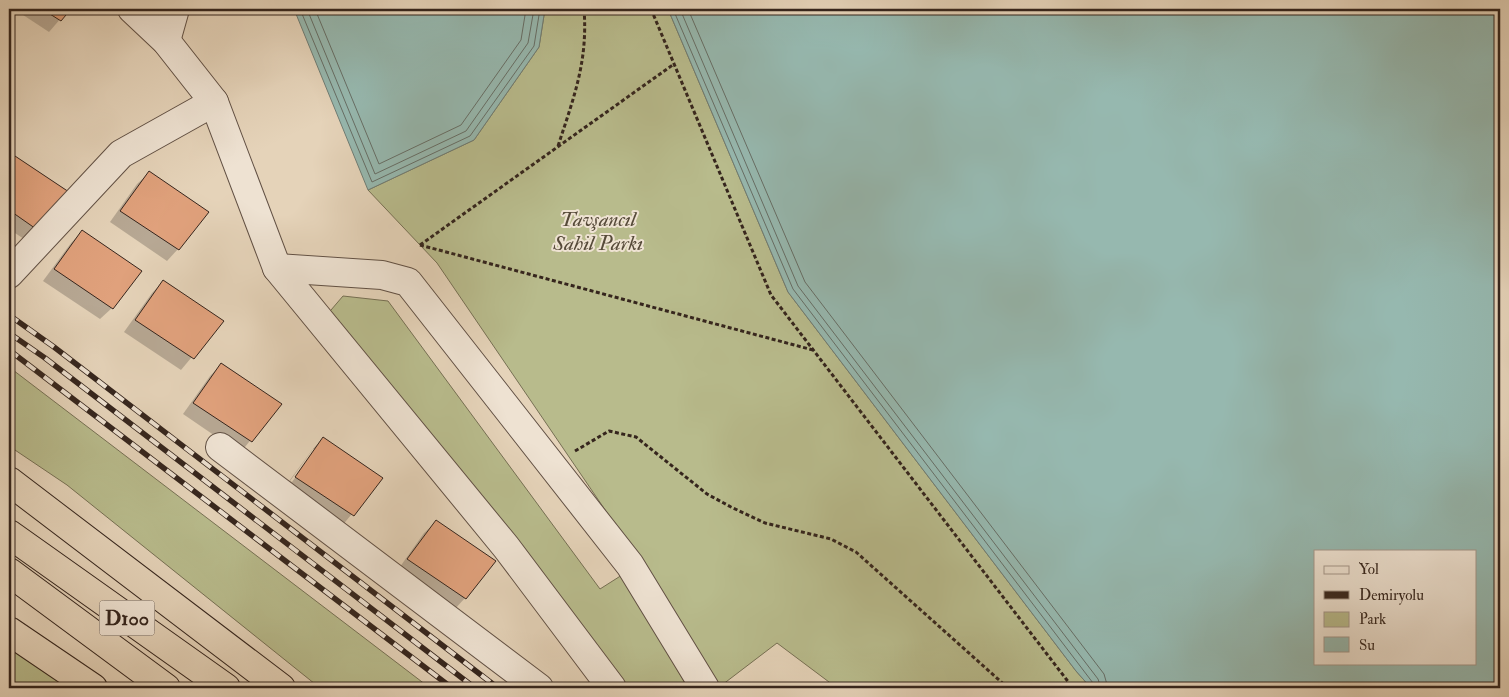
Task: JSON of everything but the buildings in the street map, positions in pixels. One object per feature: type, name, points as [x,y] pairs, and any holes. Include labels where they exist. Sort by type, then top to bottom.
[{"type":"highway","points":[[9,481],[281,688]]},
{"type":"highway","name":"D100","points":[[19,541],[226,688]]},
{"type":"highway","points":[[11,574],[166,688]]},
{"type":"highway","points":[[9,630],[93,688]]},
{"type":"street","points":[[132,9],[166,41],[214,102],[277,268],[506,548],[612,688]]},
{"type":"street","points":[[166,41],[175,9]]},
{"type":"street","points":[[9,274],[121,154],[214,102]]},
{"type":"street","points":[[277,268],[382,275],[408,282],[630,566],[705,688]]},
{"type":"street","points":[[220,447],[539,688]]},
{"type":"path","points":[[558,146],[580,78],[586,37],[584,9]]},
{"type":"path","points":[[650,9],[771,295],[1073,688]]},
{"type":"path","points":[[674,64],[420,245],[814,350]]},
{"type":"path","points":[[568,455],[610,430],[636,437],[707,494],[731,507],[765,523],[831,539],[856,552],[1008,688]]},
{"type":"green space","name":"Tavşancıl Sahil Parkı","points":[[545,9],[668,9],[788,292],[1076,671],[1091,688],[837,688],[777,643],[718,688],[644,567],[437,263],[368,190],[474,140],[539,47]]},
{"type":"green space","points":[[343,296],[388,301],[600,589],[622,575],[688,688],[619,688],[325,317]]},
{"type":"green space","points":[[9,367],[430,688],[320,688],[67,485],[9,446]]},
{"type":"green space","points":[[9,643],[74,688],[9,688]]},
{"type":"water","points":[[294,9],[545,9],[539,47],[474,140],[368,190]]},
{"type":"water","points":[[668,9],[1500,9],[1500,688],[1091,688],[1076,671],[788,292]]},
{"type":"railway","points":[[9,315],[54,347],[498,688]]},
{"type":"railway","points":[[9,333],[45,358],[475,688]]},
{"type":"railway","points":[[9,350],[452,688]]}]
